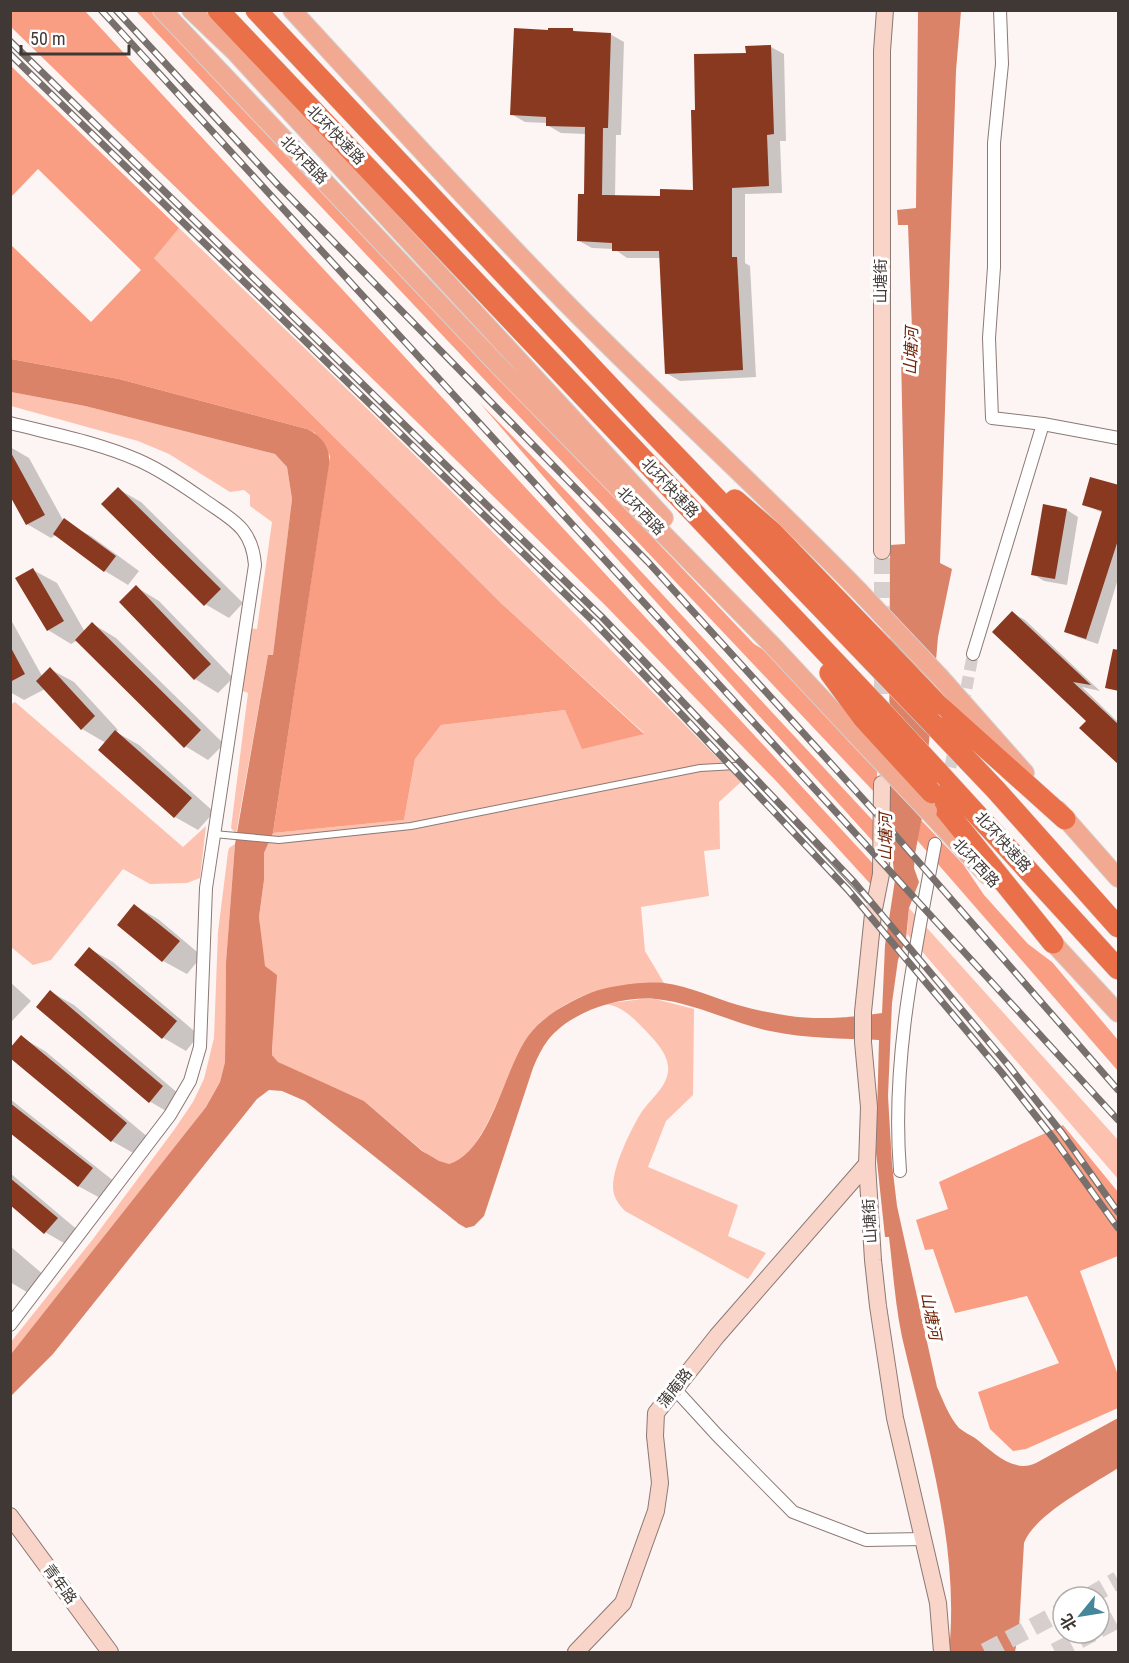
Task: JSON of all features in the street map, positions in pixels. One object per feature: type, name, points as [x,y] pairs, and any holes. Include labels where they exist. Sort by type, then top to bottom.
[{"type":"highway","name":"北环快速路","points":[[218,10],[776,600],[864,719],[938,772],[1119,969]]},
{"type":"highway","name":"北环快速路","points":[[256,10],[644,423],[773,533],[934,725],[1119,927]]},
{"type":"highway","points":[[865,641],[1065,819]]},
{"type":"highway","points":[[864,719],[930,802],[1053,943]]},
{"type":"main road","name":"北环西路","points":[[162,10],[488,354],[772,645],[864,719]]},
{"type":"main road","points":[[191,10],[234,51],[629,478],[685,540],[772,645]]},
{"type":"main road","points":[[292,10],[563,300],[859,591],[940,677],[1119,878]]},
{"type":"main road","points":[[1053,943],[1119,1012]]},
{"type":"street","name":"山塘街","points":[[882,551],[882,74],[885,10]]},
{"type":"street","points":[[1000,10],[1002,64],[994,143],[994,267],[989,338],[992,418],[1043,424],[1119,438]]},
{"type":"street","points":[[10,423],[91,443],[140,460],[237,523],[250,540],[254,554],[254,575],[204,910],[202,1026],[198,1056],[190,1081],[170,1115],[10,1325]]},
{"type":"street","points":[[973,654],[1043,424]]},
{"type":"street","name":"山塘街","points":[[882,784],[881,874],[873,914],[863,1012],[863,1042],[869,1107],[867,1164],[873,1260],[895,1418],[940,1616],[942,1653]]},
{"type":"street","points":[[900,1171],[897,1132],[906,1008],[935,844]]},
{"type":"street","name":"蒲庵路","points":[[576,1653],[622,1603],[656,1510],[660,1484],[655,1436],[656,1413],[674,1388],[867,1164]]},
{"type":"street","points":[[674,1388],[793,1512],[866,1540],[924,1539]]},
{"type":"street","name":"青年路","points":[[10,1516],[110,1653]]},
{"type":"lane","points":[[214,834],[271,840],[411,826],[700,768],[736,766],[873,914]]},
{"type":"shaded area","points":[[10,11],[85,11],[877,868],[876,890],[778,783],[605,605],[11,27]]},
{"type":"shaded area","points":[[136,11],[153,11],[754,644],[776,657],[877,768],[877,795]]},
{"type":"shaded area","points":[[918,11],[961,11],[956,71],[940,563],[952,569],[938,637],[923,812],[915,854],[914,868],[919,882],[909,908],[906,939],[898,960],[892,1003],[888,1096],[897,1206],[937,1387],[949,1414],[959,1428],[1003,1459],[1019,1466],[1027,1466],[1118,1418],[1118,1468],[1051,1511],[1030,1532],[1024,1543],[1019,1629],[1015,1652],[949,1652],[950,1572],[939,1493],[902,1337],[889,1237],[885,1237],[876,1152],[879,1040],[784,1034],[671,1001],[656,999],[627,1000],[583,1013],[558,1030],[540,1053],[484,1216],[474,1226],[466,1228],[305,1101],[282,1091],[269,1090],[257,1099],[53,1354],[11,1396],[11,1354],[206,1107],[220,1082],[225,1062],[226,962],[235,844],[268,655],[273,655],[292,499],[287,467],[275,454],[85,406],[11,392],[11,359],[119,379],[307,429],[321,439],[329,453],[273,833],[264,853],[264,880],[259,917],[265,966],[277,975],[272,1055],[278,1062],[364,1101],[422,1151],[449,1164],[463,1156],[476,1143],[495,1107],[520,1049],[534,1028],[564,1006],[596,991],[625,985],[664,983],[692,989],[748,1008],[804,1018],[882,1013],[885,945],[895,880],[886,804],[889,787],[890,545],[905,544],[901,355],[913,355],[908,225],[898,225],[897,210],[916,208]]},
{"type":"shaded area","points":[[11,66],[179,228],[154,258],[502,604],[644,734],[582,749],[565,710],[441,725],[415,759],[404,820],[273,833],[330,456],[315,433],[307,429],[119,379],[11,359],[10,244],[91,322],[141,270],[38,169],[11,197]]},
{"type":"shaded area","points":[[179,228],[463,502],[741,782],[719,802],[720,849],[704,851],[709,896],[641,907],[645,951],[664,983],[598,991],[569,1003],[539,1024],[518,1056],[486,1126],[474,1145],[462,1159],[449,1164],[431,1158],[364,1101],[283,1065],[272,1055],[259,917],[264,880],[264,853],[273,833],[404,820],[415,759],[441,725],[565,710],[644,733],[502,604],[153,257]]},
{"type":"shaded area","points":[[11,392],[85,406],[275,454],[287,467],[292,499],[273,656],[268,655],[236,834],[231,828],[248,693],[240,690],[249,628],[257,629],[272,522],[250,506],[250,495],[244,490],[230,492],[169,454],[138,441],[11,406]]},
{"type":"shaded area","points":[[479,402],[567,492],[879,827],[877,846],[562,498]]},
{"type":"shaded area","points":[[15,702],[183,847],[206,826],[200,878],[187,883],[150,884],[123,869],[51,960],[33,965],[11,947],[10,705]]},
{"type":"shaded area","points":[[921,820],[963,864],[984,895],[1028,944],[1052,962],[1118,1040],[1118,1071],[917,840]]},
{"type":"shaded area","points":[[235,844],[226,962],[225,1062],[220,1082],[206,1107],[11,1354],[10,1343],[93,1239],[174,1130],[193,1102],[204,1079],[214,1038],[218,932],[228,852],[229,848]]},
{"type":"shaded area","points":[[909,908],[1118,1140],[1118,1179],[907,934]]},
{"type":"shaded area","points":[[655,999],[694,1009],[693,1095],[666,1121],[648,1167],[738,1205],[728,1236],[766,1253],[748,1279],[625,1211],[615,1197],[614,1179],[623,1149],[641,1113],[663,1085],[668,1066],[660,1047],[637,1022],[622,1010],[604,1004]]},
{"type":"shaded area","points":[[1063,1125],[1118,1192],[1118,1256],[1080,1271],[1118,1375],[1118,1408],[1026,1449],[1013,1451],[990,1429],[978,1392],[1059,1363],[1027,1296],[955,1313],[933,1249],[925,1250],[916,1220],[948,1209],[939,1182]]},
{"type":"building","points":[[514,28],[548,30],[548,28],[573,28],[573,31],[611,33],[608,128],[603,128],[602,195],[660,196],[660,189],[693,190],[691,110],[695,110],[694,54],[746,53],[745,46],[771,45],[774,134],[767,135],[769,186],[732,188],[732,257],[737,257],[743,370],[665,374],[659,251],[612,251],[612,243],[577,241],[578,194],[584,194],[585,127],[546,126],[546,117],[510,115]]},
{"type":"building","points":[[10,451],[45,515],[26,525],[10,496]]},
{"type":"building","points":[[1090,477],[1119,485],[1119,537],[1086,639],[1064,632],[1102,511],[1082,505]]},
{"type":"building","points":[[118,487],[221,589],[204,606],[101,504]]},
{"type":"building","points":[[1043,504],[1067,509],[1055,579],[1031,575]]},
{"type":"building","points":[[64,518],[116,556],[104,572],[53,534]]},
{"type":"building","points":[[33,568],[64,621],[47,631],[15,578]]},
{"type":"building","points":[[136,585],[211,664],[194,680],[119,602]]},
{"type":"building","points":[[1012,611],[1091,685],[1073,682],[1119,725],[1119,765],[1079,728],[1086,721],[992,632]]},
{"type":"building","points":[[92,622],[201,730],[184,748],[75,640]]},
{"type":"building","points":[[10,646],[25,674],[10,682]]},
{"type":"building","points":[[1113,649],[1119,650],[1119,691],[1105,688]]},
{"type":"building","points":[[50,667],[95,716],[81,730],[36,681]]},
{"type":"building","points":[[115,730],[192,798],[174,818],[98,750]]},
{"type":"building","points":[[134,904],[180,941],[162,962],[117,925]]},
{"type":"building","points":[[89,947],[177,1021],[162,1039],[74,965]]},
{"type":"building","points":[[50,990],[163,1086],[149,1103],[36,1007]]},
{"type":"building","points":[[21,1035],[127,1123],[111,1142],[10,1058],[10,1048]]},
{"type":"building","points":[[10,1103],[93,1168],[78,1187],[10,1133]]},
{"type":"building","points":[[10,1178],[58,1218],[44,1234],[10,1205]]},
{"type":"tunnel","points":[[882,551],[882,718]]},
{"type":"tunnel","points":[[963,706],[973,654]]},
{"type":"tunnel","points":[[947,785],[955,743]]},
{"type":"tunnel","points":[[1109,1585],[1118,1580]]},
{"type":"tunnel","points":[[985,1652],[1051,1617]]},
{"type":"tunnel","points":[[1111,1623],[1118,1619]]},
{"type":"tunnel","points":[[1055,1652],[1069,1645]]},
{"type":"railway","points":[[101,10],[1118,1120]]},
{"type":"railway","points":[[116,10],[278,185],[648,562],[875,812],[1118,1090]]},
{"type":"railway","points":[[10,41],[602,617],[855,883],[1009,1066],[1062,1133],[1118,1212]]},
{"type":"railway","points":[[10,54],[596,624],[848,890],[1002,1073],[1054,1139],[1118,1228]]},
{"type":"water label","name":"山塘河","points":[[911,351]]},
{"type":"water label","name":"山塘河","points":[[885,837]]},
{"type":"water label","name":"山塘河","points":[[931,1316]]}]
